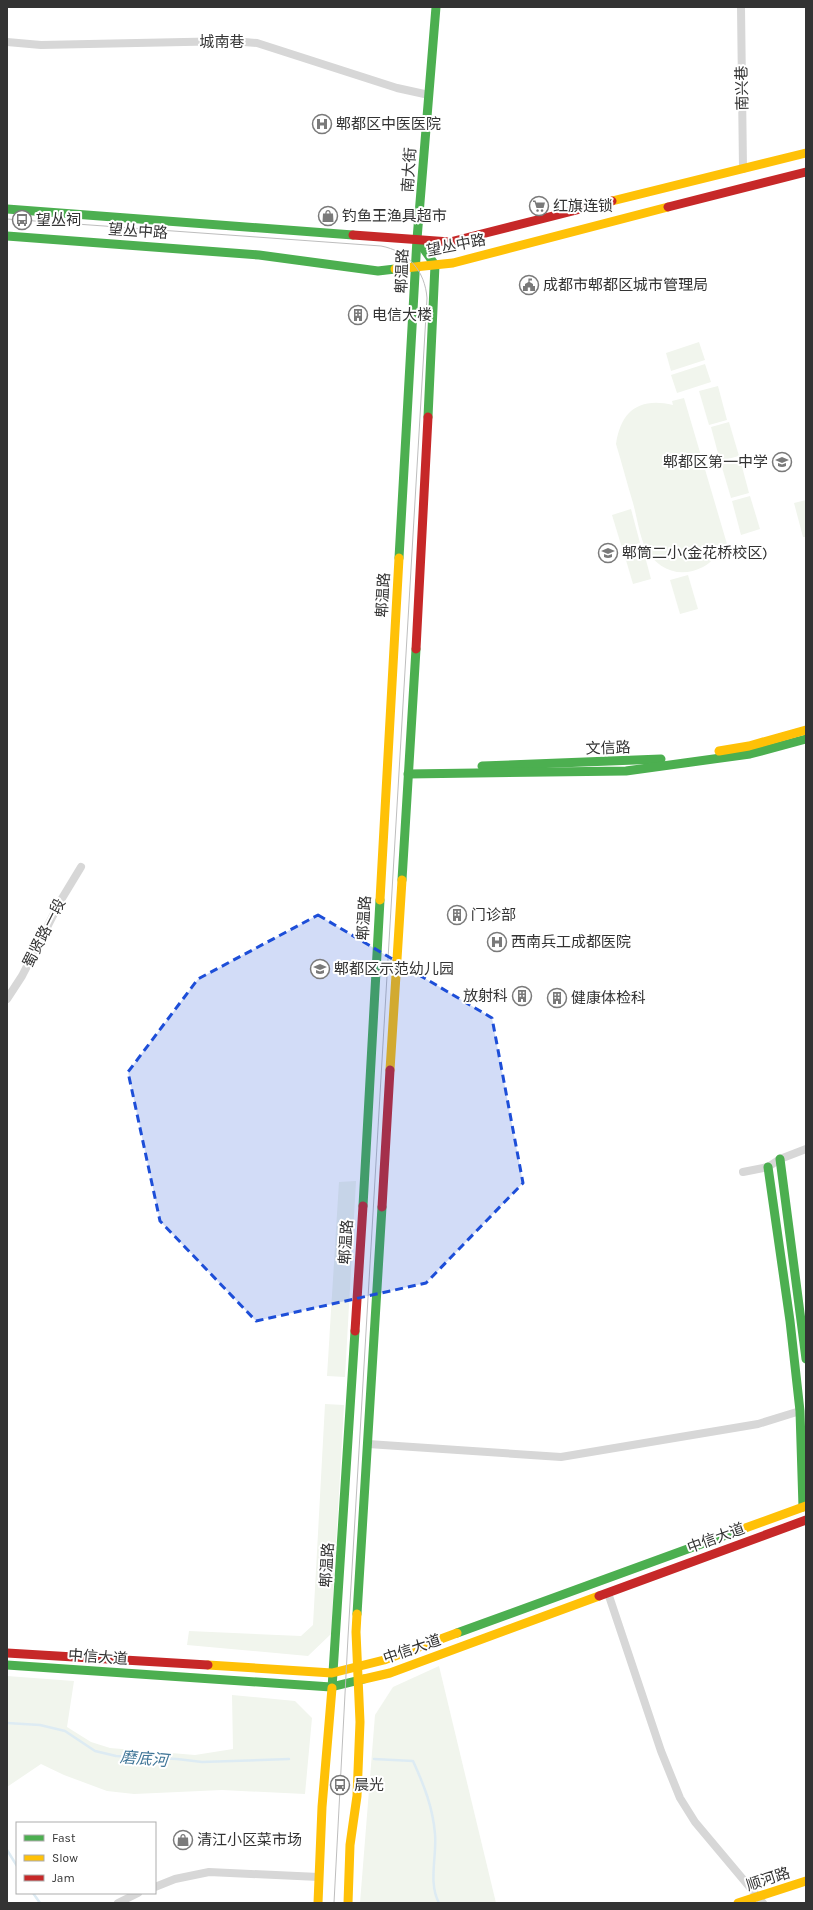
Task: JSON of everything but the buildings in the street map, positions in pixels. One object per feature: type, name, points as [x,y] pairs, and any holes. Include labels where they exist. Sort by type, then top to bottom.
[{"type":"main road","name":"南大街","points":[[417,239],[436,7]]},
{"type":"main road","name":"望丛中路","points":[[7,208],[450,242],[806,153]]},
{"type":"main road","name":"望丛中路","points":[[7,236],[259,255],[378,271],[453,264],[806,172]]},
{"type":"main road","name":"郫温路","points":[[417,239],[435,265]]},
{"type":"main road","name":"郫温路","points":[[318,1903],[322,1807],[332,1673],[337,1631],[366,1154],[417,239]]},
{"type":"main road","points":[[348,1903],[350,1845],[357,1796],[360,1730],[356,1632],[419,603],[435,265]]},
{"type":"main road","name":"文信路","points":[[408,771],[624,762],[679,758],[749,746],[806,730]]},
{"type":"main road","points":[[408,771],[626,771],[750,754],[806,739]]},
{"type":"main road","points":[[780,1159],[806,1360]]},
{"type":"main road","points":[[768,1166],[790,1321],[800,1411],[805,1507]]},
{"type":"main road","name":"中信大道","points":[[7,1653],[332,1673],[384,1660],[805,1507]]},
{"type":"main road","name":"中信大道","points":[[7,1666],[331,1686],[390,1673],[806,1520]]},
{"type":"main road","name":"顺河路","points":[[738,1903],[761,1900],[806,1881]]},
{"type":"street","name":"南兴巷","points":[[741,7],[743,169]]},
{"type":"street","name":"城南巷","points":[[7,42],[41,46],[232,41],[257,42],[397,88],[429,95]]},
{"type":"street","name":"蜀贤路一段","points":[[7,999],[22,976],[61,900],[81,867]]},
{"type":"street","points":[[743,1172],[768,1166],[780,1159],[806,1149]]},
{"type":"street","points":[[368,1444],[561,1457],[758,1424],[800,1411]]},
{"type":"street","points":[[608,1593],[661,1751],[680,1798],[695,1822],[761,1900]]},
{"type":"street","points":[[156,1887],[175,1879],[209,1872],[319,1877]]},
{"type":"street","points":[[118,1903],[136,1894]]},
{"type":"highlighted area","points":[[318,915],[492,1018],[523,1183],[426,1283],[256,1321],[160,1221],[128,1072],[198,979]]},
{"type":"shaded area","points":[[699,342],[705,360],[671,371],[666,353]]},
{"type":"shaded area","points":[[705,364],[711,382],[677,393],[671,375]]},
{"type":"shaded area","points":[[718,386],[727,420],[709,425],[699,391]]},
{"type":"shaded area","points":[[684,398],[727,544],[707,565],[694,571],[678,572],[663,567],[656,562],[645,547],[616,444],[622,423],[627,415],[634,409],[641,405],[650,403],[673,405],[672,401]]},
{"type":"shaded area","points":[[729,422],[739,456],[720,461],[711,427]]},
{"type":"shaded area","points":[[740,459],[749,493],[731,498],[721,464]]},
{"type":"shaded area","points":[[750,496],[760,529],[741,535],[732,501]]},
{"type":"shaded area","points":[[806,500],[806,537],[803,537],[794,503]]},
{"type":"shaded area","points":[[631,509],[640,543],[622,548],[612,515]]},
{"type":"shaded area","points":[[642,545],[651,579],[633,584],[623,550]]},
{"type":"shaded area","points":[[688,575],[698,609],[680,614],[670,580]]},
{"type":"shaded area","points":[[356,1181],[345,1377],[327,1376],[339,1182]]},
{"type":"shaded area","points":[[325,1404],[344,1405],[331,1634],[308,1656],[187,1645],[189,1631],[301,1636],[313,1625]]},
{"type":"shaded area","points":[[439,1666],[496,1903],[360,1903],[375,1715],[393,1687]]},
{"type":"shaded area","points":[[7,1676],[74,1681],[67,1727],[91,1742],[110,1748],[195,1755],[233,1749],[232,1695],[295,1701],[312,1718],[305,1794],[222,1790],[134,1794],[107,1791],[64,1775],[41,1764],[7,1787]]},
{"type":"waterway","name":"磨底河","points":[[7,1723],[40,1725],[65,1731],[95,1751],[116,1756],[177,1759],[202,1762],[289,1759]]},
{"type":"waterway","name":"磨底河","points":[[374,1759],[413,1761],[424,1788],[434,1824],[435,1842],[433,1878],[439,1903]]},
{"type":"waterway","name":"磨底河","points":[[7,1850],[16,1864]]},
{"type":"waterway","name":"磨底河","points":[[34,1894],[40,1903]]},
{"type":"tram line","points":[[7,219],[381,246],[399,252],[407,258],[419,271],[426,288],[427,298],[348,1637],[334,1903]]},
{"type":"traffic: fast","points":[[417,239],[436,7]]},
{"type":"traffic: fast","points":[[7,209],[353,235]]},
{"type":"traffic: fast","points":[[7,236],[259,255],[378,271],[395,269]]},
{"type":"traffic: fast","points":[[399,558],[417,239]]},
{"type":"traffic: fast","points":[[417,239],[435,265],[428,417]]},
{"type":"traffic: fast","points":[[402,880],[416,649]]},
{"type":"traffic: fast","points":[[408,774],[626,771],[750,754],[806,739]]},
{"type":"traffic: fast","points":[[482,766],[661,759]]},
{"type":"traffic: fast","points":[[363,1206],[380,900]]},
{"type":"traffic: fast","points":[[780,1159],[806,1359]]},
{"type":"traffic: fast","points":[[768,1167],[790,1321],[800,1411],[803,1507]]},
{"type":"traffic: fast","points":[[357,1614],[382,1207]]},
{"type":"traffic: fast","points":[[332,1688],[355,1331]]},
{"type":"traffic: fast","points":[[457,1633],[737,1531]]},
{"type":"traffic: fast","points":[[7,1665],[331,1687],[364,1679]]},
{"type":"traffic: slow","points":[[612,201],[806,153]]},
{"type":"traffic: slow","points":[[395,269],[453,263],[668,207]]},
{"type":"traffic: slow","points":[[380,900],[399,558]]},
{"type":"traffic: slow","points":[[719,751],[749,746],[806,730]]},
{"type":"traffic: slow","points":[[390,1070],[402,880]]},
{"type":"traffic: slow","points":[[737,1531],[806,1506]]},
{"type":"traffic: slow","points":[[364,1679],[390,1673],[599,1596]]},
{"type":"traffic: slow","points":[[348,1903],[350,1845],[357,1796],[360,1722],[356,1632],[357,1614]]},
{"type":"traffic: slow","points":[[208,1665],[332,1673],[384,1660],[457,1633]]},
{"type":"traffic: slow","points":[[318,1903],[322,1807],[332,1688]]},
{"type":"traffic: slow","points":[[738,1903],[806,1881]]},
{"type":"traffic: jam","points":[[668,207],[806,172]]},
{"type":"traffic: jam","points":[[353,235],[450,242],[612,201]]},
{"type":"traffic: jam","points":[[416,649],[428,417]]},
{"type":"traffic: jam","points":[[382,1207],[390,1070]]},
{"type":"traffic: jam","points":[[355,1331],[363,1206]]},
{"type":"traffic: jam","points":[[599,1596],[806,1520]]},
{"type":"traffic: jam","points":[[7,1653],[208,1665]]},
{"type":"place","name":"郫都区中医医院","points":[[322,124]]},
{"type":"place","name":"红旗连锁","points":[[539,206]]},
{"type":"place","name":"钓鱼王渔具超市","points":[[328,216]]},
{"type":"place","name":"望丛祠","points":[[22,220]]},
{"type":"place","name":"成都市郫都区城市管理局","points":[[529,285]]},
{"type":"place","name":"电信大楼","points":[[358,315]]},
{"type":"place","name":"郫都区第一中学","points":[[782,462]]},
{"type":"place","name":"郫筒二小(金花桥校区)","points":[[608,553]]},
{"type":"place","name":"门诊部","points":[[457,915]]},
{"type":"place","name":"西南兵工成都医院","points":[[497,942]]},
{"type":"place","name":"郫都区示范幼儿园","points":[[320,969]]},
{"type":"place","name":"放射科","points":[[522,996]]},
{"type":"place","name":"健康体检科","points":[[557,998]]},
{"type":"place","name":"晨光","points":[[340,1785]]},
{"type":"place","name":"清江小区菜市场","points":[[183,1840]]}]
